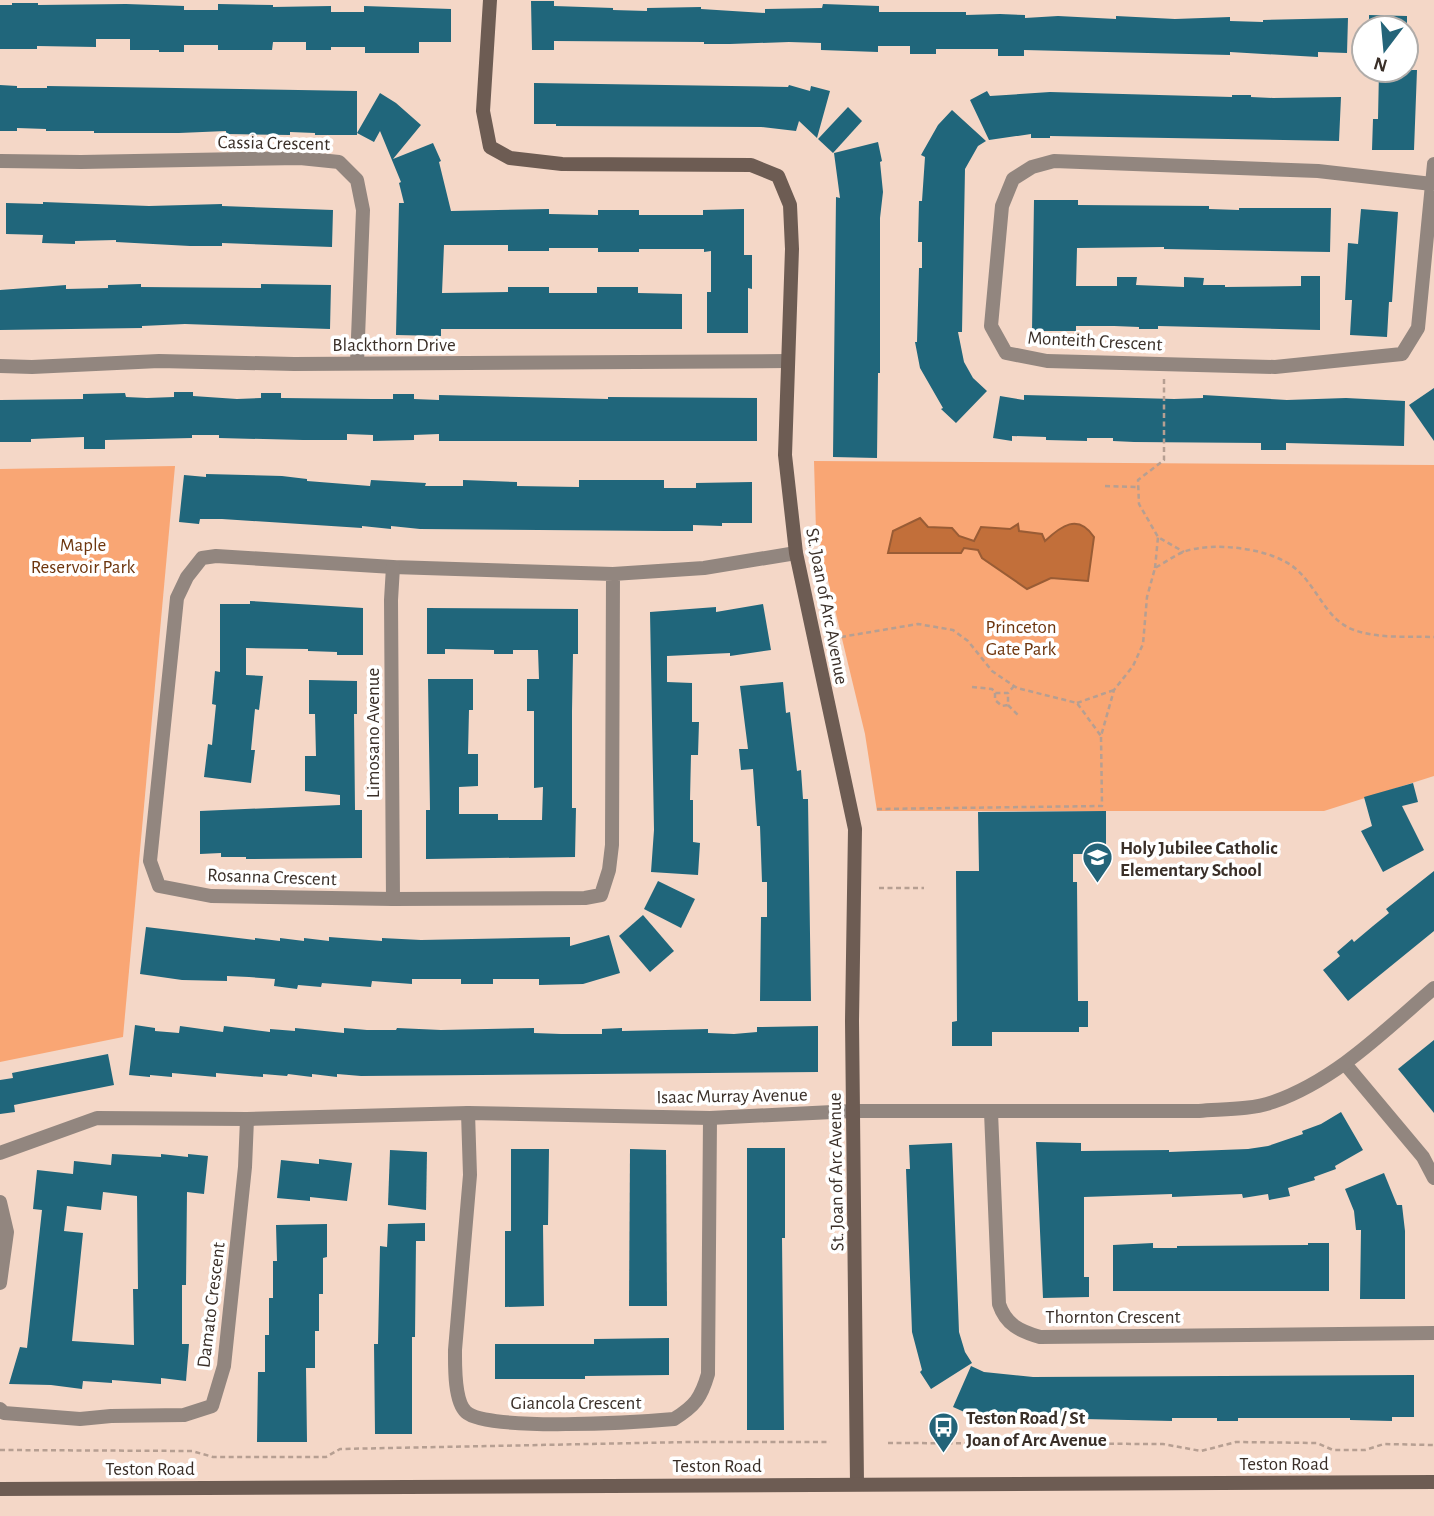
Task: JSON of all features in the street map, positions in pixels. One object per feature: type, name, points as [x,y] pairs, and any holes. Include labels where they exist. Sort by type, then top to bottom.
[{"type":"street","name":"St. Joan of Arc Avenue","points":[[490,0],[483,111],[490,147],[510,158],[562,164],[751,165],[778,176],[790,205],[792,249],[785,455],[796,553],[855,829],[853,1111],[857,1483]]},
{"type":"street","name":"Cassia Crescent","points":[[0,160],[81,162],[300,158],[340,162],[357,180],[363,210],[357,363]]},
{"type":"street","name":"Monteith Crescent","points":[[1432,184],[1318,171],[1054,161],[1032,167],[1013,179],[1002,206],[991,326],[1006,353],[1047,361],[1275,367],[1402,354],[1418,328],[1434,164]]},
{"type":"street","name":"Blackthorn Drive","points":[[0,366],[159,361],[294,364],[788,361]]},
{"type":"street","name":"Rosanna Crescent","points":[[613,574],[612,845],[609,870],[601,895],[585,898],[393,899],[211,896],[159,886],[150,861],[177,598],[187,577],[202,558],[216,556],[393,567],[613,574],[704,568],[796,553]]},
{"type":"street","name":"Limosano Avenue","points":[[393,567],[393,899]]},
{"type":"street","name":"Isaac Murray Avenue","points":[[0,1153],[97,1118],[247,1119],[468,1113],[710,1118],[853,1111],[1199,1111],[1254,1105],[1285,1097],[1346,1065],[1434,988]]},
{"type":"street","points":[[1346,1065],[1423,1157],[1434,1178]]},
{"type":"street","name":"Thornton Crescent","points":[[991,1112],[999,1304],[1003,1315],[1013,1326],[1024,1332],[1040,1337],[1434,1333]]},
{"type":"street","name":"Giancola Crescent","points":[[468,1113],[470,1175],[455,1350],[460,1400],[466,1412],[480,1419],[522,1424],[674,1419],[690,1409],[702,1395],[708,1374],[710,1118]]},
{"type":"street","name":"Damato Crescent","points":[[0,1409],[4,1413],[80,1419],[184,1415],[212,1406],[224,1366],[245,1167],[247,1119]]},
{"type":"street","points":[[0,1202],[7,1232],[0,1283]]},
{"type":"street","name":"Teston Road","points":[[0,1489],[1434,1482]]},
{"type":"path","points":[[1164,378],[1164,460],[1138,480],[1139,504],[1158,537],[1184,551]]},
{"type":"path","points":[[1105,486],[1138,487]]},
{"type":"path","points":[[877,809],[1102,806],[1101,736],[1114,690],[1133,666],[1143,645],[1147,597],[1155,568],[1158,537]]},
{"type":"path","points":[[1155,568],[1184,551],[1243,548],[1269,555],[1296,569],[1335,619],[1354,630],[1394,636],[1434,636]]},
{"type":"path","points":[[841,637],[918,624],[953,630],[968,641],[992,671],[1014,685],[1077,703],[1114,690]]},
{"type":"path","points":[[1014,685],[1008,692],[1008,705],[1020,717]]},
{"type":"path","points":[[972,688],[992,689],[998,705],[1008,705]]},
{"type":"path","points":[[995,693],[1008,692]]},
{"type":"path","points":[[1077,703],[1101,736]]},
{"type":"path","points":[[879,888],[923,888]]},
{"type":"path","points":[[0,1450],[192,1451],[213,1457],[326,1457],[340,1449],[690,1441],[830,1442]]},
{"type":"path","points":[[888,1443],[1163,1444],[1201,1451],[1236,1442],[1317,1443],[1333,1450],[1365,1450],[1384,1444],[1434,1445]]},
{"type":"green space","name":"Princeton Gate Park","points":[[814,461],[1434,465],[1434,776],[1324,811],[877,811],[865,734],[816,531]]},
{"type":"green space","name":"Maple Reservoir Park","points":[[175,466],[123,1037],[0,1062],[0,469]]},
{"type":"shaded area","points":[[920,518],[928,527],[952,528],[959,536],[974,541],[981,527],[1010,529],[1018,524],[1019,531],[1042,534],[1045,541],[1063,527],[1070,524],[1082,525],[1094,537],[1088,581],[1051,578],[1027,589],[982,558],[978,550],[964,548],[961,553],[888,553],[893,531]]},
{"type":"building","points":[[531,1],[554,1],[554,6],[647,11],[647,8],[701,7],[765,13],[765,9],[822,8],[823,4],[879,6],[879,12],[966,12],[966,15],[1025,15],[1025,18],[1230,17],[1230,21],[1263,22],[1348,18],[1347,53],[1318,52],[1318,57],[1230,52],[1230,55],[1024,50],[1024,56],[998,56],[998,49],[936,49],[936,54],[910,54],[910,46],[878,46],[878,52],[821,50],[821,43],[554,41],[554,50],[532,50]]},
{"type":"building","points":[[218,4],[331,6],[331,12],[364,12],[364,6],[451,9],[451,42],[419,42],[419,53],[365,53],[365,47],[306,50],[306,42],[273,42],[272,50],[218,50],[218,45],[184,45],[184,52],[159,52],[130,50],[130,39],[96,39],[96,47],[37,46],[37,49],[0,49],[0,5],[184,6],[184,10],[218,10]]},
{"type":"building","points":[[534,83],[789,85],[810,91],[811,86],[830,91],[817,138],[799,121],[796,131],[761,127],[534,124]]},
{"type":"building","points":[[1379,84],[1416,84],[1414,150],[1372,150],[1373,119],[1378,119]]},
{"type":"building","points":[[0,85],[17,88],[47,86],[357,91],[357,135],[290,132],[290,135],[226,134],[226,131],[94,133],[17,128],[17,131],[0,131]]},
{"type":"building","points":[[987,91],[990,96],[1050,92],[1232,97],[1251,95],[1273,98],[1341,97],[1339,141],[1050,136],[1031,138],[1031,134],[989,140],[970,100]]},
{"type":"building","points":[[380,93],[421,125],[393,159],[433,143],[441,161],[439,162],[451,211],[549,209],[549,214],[598,215],[598,210],[639,210],[639,215],[703,215],[703,210],[744,209],[744,255],[752,255],[752,289],[748,288],[748,333],[707,333],[711,251],[639,249],[639,252],[598,252],[598,248],[549,248],[549,251],[508,251],[508,245],[444,245],[442,293],[508,292],[508,287],[549,287],[549,293],[597,293],[597,287],[638,287],[638,293],[682,294],[682,329],[441,329],[441,336],[396,335],[399,203],[404,203],[399,183],[401,182],[380,131],[374,142],[357,133]]},
{"type":"building","points":[[848,107],[862,121],[833,153],[818,139]]},
{"type":"building","points":[[952,110],[986,141],[978,146],[965,169],[962,332],[958,332],[964,362],[973,378],[987,391],[956,423],[941,409],[943,408],[920,368],[915,342],[919,268],[922,268],[922,242],[918,242],[919,201],[922,201],[925,157],[921,155],[938,125]]},
{"type":"building","points":[[878,142],[883,192],[880,218],[877,458],[833,457],[836,197],[840,198],[834,153]]},
{"type":"building","points":[[1034,200],[1078,200],[1078,205],[1209,206],[1209,209],[1239,210],[1331,208],[1330,252],[1164,247],[1077,248],[1076,286],[1117,286],[1117,277],[1137,277],[1136,285],[1184,287],[1184,277],[1204,278],[1203,285],[1225,287],[1301,286],[1301,276],[1320,276],[1320,330],[1076,326],[1076,331],[1032,331]]},
{"type":"building","points":[[6,203],[149,206],[222,204],[333,210],[332,247],[222,243],[222,246],[190,246],[116,240],[75,241],[75,244],[42,243],[43,235],[6,234]]},
{"type":"building","points":[[1361,209],[1398,212],[1387,337],[1350,335],[1352,300],[1345,300],[1348,243],[1358,244]]},
{"type":"building","points":[[141,284],[141,287],[261,288],[261,284],[331,285],[330,329],[185,324],[142,328],[0,330],[0,290],[66,285],[66,289],[108,288],[108,285]]},
{"type":"building","points":[[1434,388],[1434,441],[1409,405]]},
{"type":"building","points":[[174,392],[237,399],[261,398],[261,393],[281,393],[281,398],[373,399],[393,399],[393,394],[414,394],[414,399],[439,400],[439,395],[608,399],[757,398],[757,441],[439,441],[439,434],[414,435],[414,440],[373,441],[373,435],[347,434],[347,440],[219,438],[219,435],[192,435],[192,438],[105,440],[105,449],[84,449],[84,437],[0,442],[0,400],[83,399],[83,394],[125,393],[126,397],[174,397]]},
{"type":"building","points":[[1024,395],[1174,399],[1203,398],[1203,395],[1287,400],[1346,398],[1405,401],[1404,446],[1286,443],[1286,450],[1261,450],[1261,443],[1134,442],[1113,441],[1113,438],[1087,438],[1087,441],[1046,440],[1046,437],[1012,436],[1012,441],[993,438],[1000,396],[1024,400]]},
{"type":"building","points":[[206,474],[282,476],[307,481],[370,486],[371,480],[426,483],[425,486],[463,486],[463,480],[517,482],[517,486],[579,487],[579,480],[664,480],[664,488],[696,488],[696,483],[752,482],[752,523],[693,525],[693,531],[664,531],[420,529],[391,526],[391,529],[222,519],[200,519],[199,524],[179,522],[184,475],[206,477]]},
{"type":"building","points":[[250,601],[363,608],[363,655],[337,655],[337,652],[308,649],[246,648],[246,675],[263,676],[259,710],[255,709],[251,750],[255,750],[251,783],[204,777],[208,744],[212,745],[216,705],[212,704],[215,671],[220,672],[220,604],[250,604]]},
{"type":"building","points":[[763,604],[771,650],[730,656],[730,653],[667,656],[667,682],[692,683],[692,722],[699,722],[698,755],[691,755],[690,800],[693,800],[693,842],[700,843],[698,875],[651,872],[654,830],[650,612],[716,607],[716,612]]},
{"type":"building","points":[[427,608],[578,609],[578,654],[573,654],[572,711],[575,857],[426,859],[426,810],[430,810],[428,679],[473,679],[468,754],[478,754],[478,786],[459,787],[459,814],[498,814],[498,820],[542,820],[543,787],[534,788],[534,711],[527,711],[527,679],[539,679],[538,650],[513,650],[513,654],[494,654],[494,650],[445,649],[445,654],[427,654]]},
{"type":"building","points":[[309,680],[357,681],[357,714],[354,714],[355,810],[362,810],[362,858],[246,859],[221,857],[221,853],[200,854],[200,811],[340,805],[340,795],[305,791],[305,756],[316,756],[315,714],[309,714]]},
{"type":"building","points":[[783,682],[786,713],[790,712],[797,771],[801,770],[803,799],[808,799],[811,1001],[760,1001],[761,917],[767,917],[767,882],[762,882],[760,826],[757,826],[753,769],[741,770],[739,749],[748,749],[740,686]]},
{"type":"building","points":[[1413,783],[1418,802],[1402,806],[1424,850],[1383,872],[1361,831],[1372,826],[1364,797]]},
{"type":"building","points":[[1106,811],[1106,854],[1073,854],[1073,882],[1077,882],[1078,1001],[1088,1001],[1088,1027],[1079,1027],[1079,1032],[992,1032],[992,1046],[952,1046],[952,1022],[957,1021],[956,871],[979,871],[978,812]]},
{"type":"building","points":[[1434,871],[1434,931],[1348,1001],[1323,970],[1340,956],[1337,952],[1352,939],[1354,942],[1389,913],[1386,909]]},
{"type":"building","points":[[658,881],[695,899],[681,928],[644,909]]},
{"type":"building","points":[[643,915],[674,951],[650,972],[619,936]]},
{"type":"building","points":[[146,927],[280,941],[280,938],[304,941],[304,938],[329,941],[329,937],[382,941],[382,938],[421,940],[570,937],[570,946],[609,935],[620,973],[583,984],[539,985],[539,979],[493,979],[493,984],[461,984],[461,979],[412,979],[412,984],[372,981],[371,987],[322,983],[321,987],[298,985],[297,989],[274,986],[275,979],[227,976],[227,981],[182,980],[140,974]]},
{"type":"building","points":[[135,1025],[155,1028],[155,1031],[179,1033],[180,1026],[223,1032],[224,1026],[270,1032],[270,1029],[295,1031],[295,1028],[344,1033],[344,1028],[534,1028],[534,1033],[561,1034],[602,1034],[602,1029],[622,1028],[622,1031],[708,1029],[708,1033],[734,1034],[757,1032],[757,1027],[818,1026],[818,1072],[337,1074],[337,1077],[263,1074],[263,1077],[216,1073],[216,1077],[172,1073],[172,1077],[150,1077],[129,1075]]},
{"type":"building","points":[[1434,1040],[1434,1113],[1398,1069]]},
{"type":"building","points":[[108,1054],[114,1085],[14,1105],[15,1112],[0,1114],[0,1080],[13,1078],[12,1073]]},
{"type":"building","points":[[1341,1112],[1363,1150],[1335,1166],[1336,1169],[1314,1177],[1315,1180],[1288,1188],[1290,1196],[1269,1200],[1268,1194],[1243,1198],[1242,1194],[1084,1197],[1084,1277],[1089,1277],[1089,1297],[1043,1298],[1036,1142],[1081,1143],[1081,1151],[1248,1149],[1268,1146],[1303,1134],[1302,1131]]},
{"type":"building","points":[[952,1143],[959,1332],[965,1352],[972,1363],[931,1389],[920,1372],[922,1370],[912,1332],[906,1169],[910,1169],[909,1145]]},
{"type":"building","points":[[747,1148],[785,1148],[785,1238],[782,1238],[784,1430],[747,1430]]},
{"type":"building","points":[[511,1149],[549,1149],[548,1225],[543,1225],[544,1306],[505,1307],[505,1231],[511,1231]]},
{"type":"building","points":[[630,1149],[666,1150],[667,1306],[629,1306]]},
{"type":"building","points":[[390,1150],[427,1152],[426,1210],[388,1205]]},
{"type":"building","points":[[112,1154],[208,1156],[204,1194],[187,1192],[186,1285],[182,1285],[182,1344],[189,1344],[186,1381],[161,1378],[161,1384],[112,1380],[112,1383],[83,1381],[82,1389],[9,1384],[20,1347],[27,1348],[42,1210],[33,1209],[37,1170],[73,1174],[74,1161],[111,1165]],"holes":[[[103,1192],[137,1196],[138,1289],[133,1289],[134,1345],[72,1341],[83,1233],[64,1231],[67,1206],[101,1210]]]},
{"type":"building","points":[[319,1159],[352,1163],[347,1201],[310,1197],[310,1201],[277,1198],[281,1160],[319,1164]]},
{"type":"building","points":[[1384,1173],[1397,1205],[1402,1205],[1405,1231],[1405,1299],[1360,1299],[1361,1230],[1356,1230],[1354,1211],[1345,1189]]},
{"type":"building","points":[[425,1223],[425,1241],[416,1241],[412,1434],[375,1434],[374,1344],[378,1344],[380,1246],[387,1247],[388,1224]]},
{"type":"building","points":[[327,1224],[323,1294],[319,1294],[319,1331],[315,1331],[315,1368],[306,1368],[307,1442],[257,1442],[258,1372],[265,1372],[269,1298],[273,1298],[273,1261],[277,1261],[276,1225]]},
{"type":"building","points":[[1153,1243],[1153,1248],[1177,1248],[1329,1243],[1329,1291],[1113,1291],[1113,1245]]},
{"type":"building","points":[[669,1338],[669,1375],[495,1379],[495,1344],[594,1344],[594,1339]]},
{"type":"building","points":[[971,1366],[984,1372],[1033,1377],[1414,1375],[1414,1417],[1392,1417],[1392,1421],[1350,1418],[1238,1418],[1238,1421],[1217,1421],[1217,1418],[1172,1418],[1172,1421],[1084,1419],[1084,1422],[1042,1422],[1042,1419],[1010,1417],[1009,1422],[978,1418],[953,1407]]},
{"type":"place","name":"Holy Jubilee Catholic Elementary School","points":[[1097,885]]},
{"type":"place","name":"Teston Road / St Joan of Arc Avenue","points":[[943,1455]]}]
